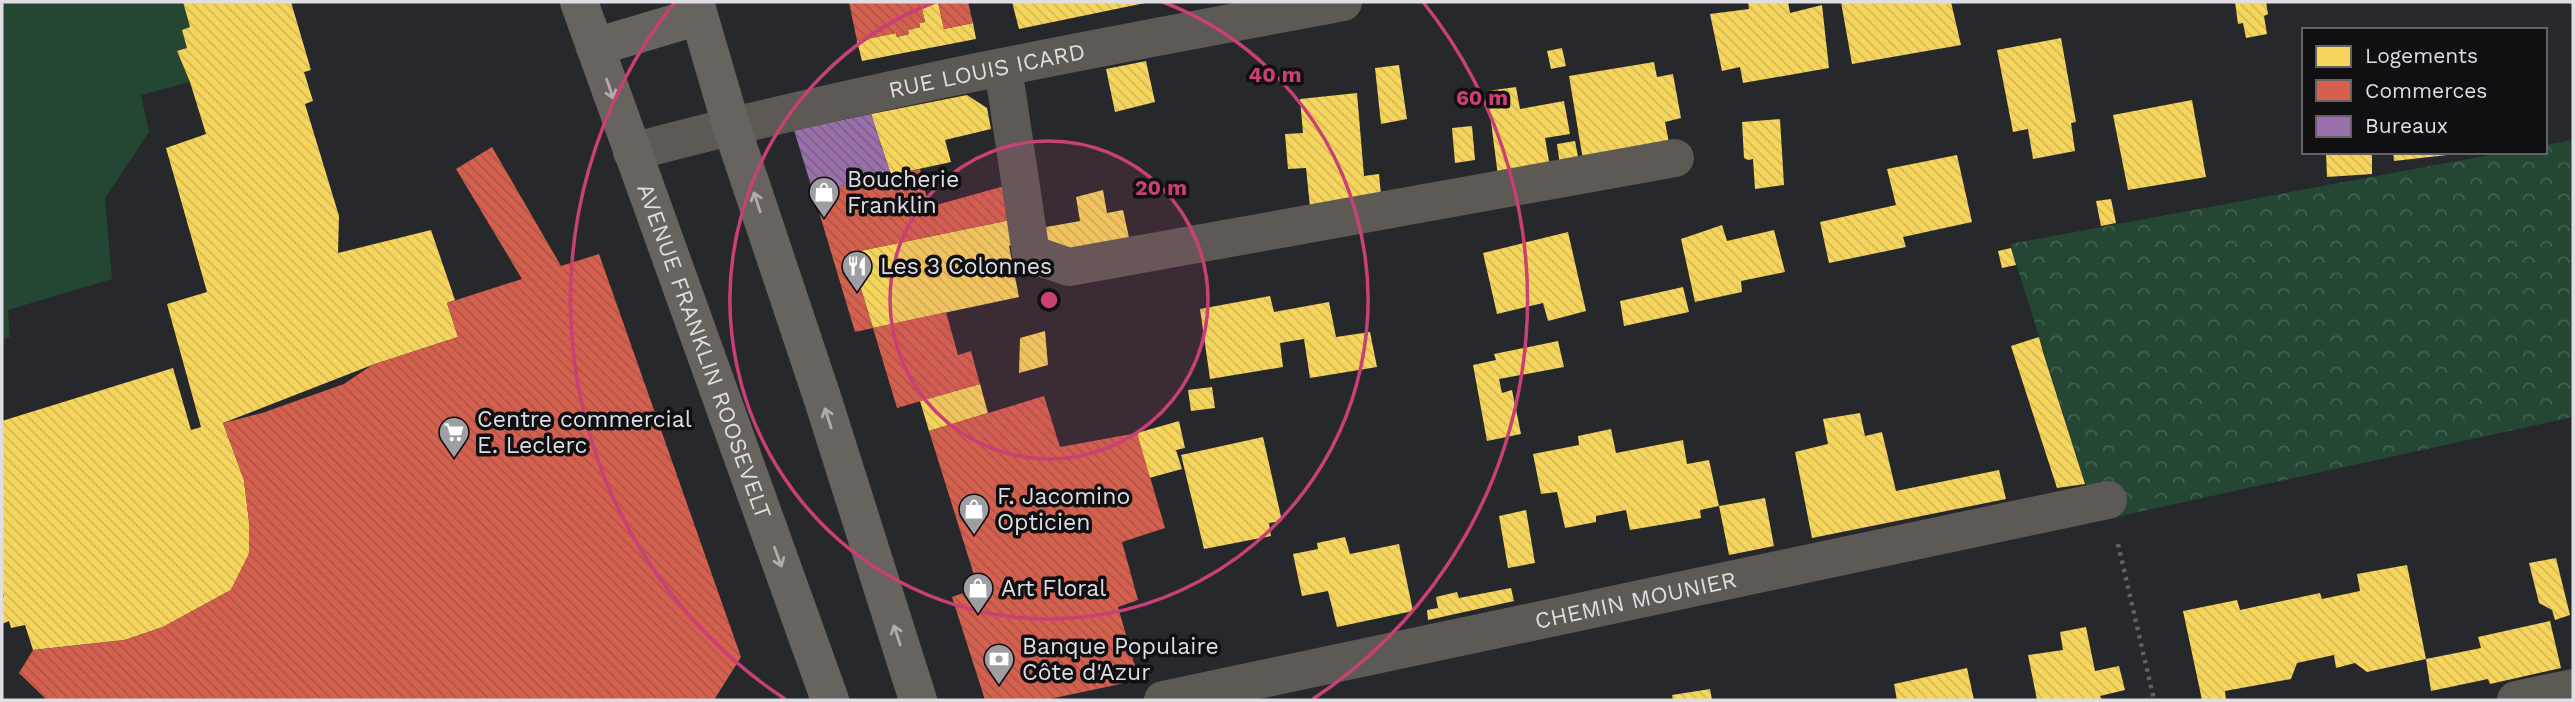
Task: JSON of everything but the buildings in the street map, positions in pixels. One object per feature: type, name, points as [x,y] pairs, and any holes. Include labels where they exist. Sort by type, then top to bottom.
[{"type":"main road","name":"AVENUE FRANKLIN ROOSEVELT","points":[[579,2],[830,700]]},
{"type":"main road","points":[[595,47],[697,9],[731,125],[918,700]]},
{"type":"street","name":"RUE LOUIS ICARD","points":[[632,152],[731,125],[1003,67],[1343,2]]},
{"type":"street","points":[[1003,67],[1031,254],[1069,267],[1675,158]]},
{"type":"street","name":"CHEMIN MOUNIER","points":[[1163,700],[2108,500]]},
{"type":"street","points":[[2516,700],[2573,688]]},
{"type":"path","points":[[2108,500],[2154,700]]},
{"type":"green space","points":[[2,2],[183,2],[190,27],[182,30],[187,48],[177,52],[190,82],[141,95],[149,132],[105,198],[112,279],[8,310],[10,337],[2,339]]},
{"type":"green space","points":[[2573,140],[2573,417],[2097,521],[2010,244],[2495,154],[2547,154],[2547,145]]},
{"type":"place","name":"Boucherie Franklin","points":[[824,219]]},
{"type":"place","name":"Les 3 Colonnes","points":[[857,293]]},
{"type":"place","name":"Centre commercial E. Leclerc","points":[[454,459]]},
{"type":"place","name":"F. Jacomino Opticien","points":[[974,536]]},
{"type":"place","name":"Art Floral","points":[[978,615]]},
{"type":"place","name":"Banque Populaire Côte d'Azur","points":[[999,686]]}]
